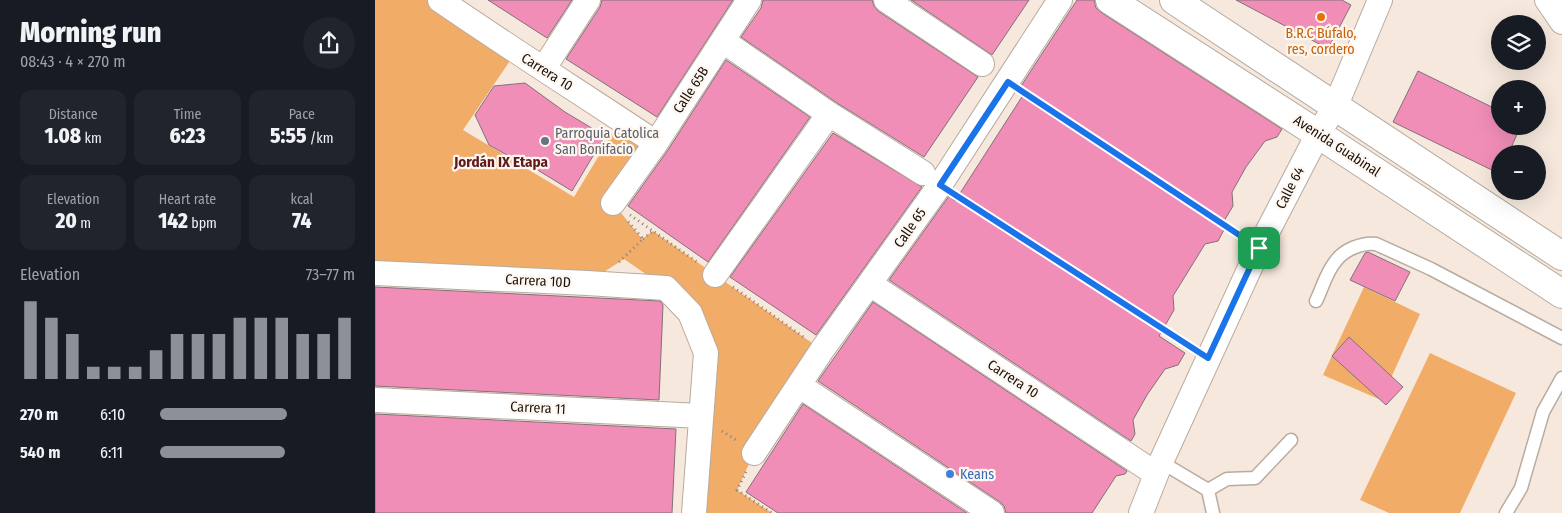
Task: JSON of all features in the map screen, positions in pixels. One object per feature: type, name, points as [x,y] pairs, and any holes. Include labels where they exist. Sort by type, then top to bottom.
[{"type":"main road","name":"Avenida Guabinal","points":[[1110,0],[1562,294]]},
{"type":"main road","points":[[1174,0],[1336,105],[1562,256]]},
{"type":"street","name":"Carrera 10","points":[[440,0],[516,52],[545,68],[655,143]]},
{"type":"street","points":[[545,68],[588,0]]},
{"type":"street","name":"Calle 65B","points":[[613,203],[749,0]]},
{"type":"street","points":[[886,0],[982,64]]},
{"type":"street","name":"Calle 65","points":[[754,453],[822,350],[870,284],[931,179],[1008,82],[1060,0]]},
{"type":"street","name":"Calle 64","points":[[1141,513],[1159,468],[1259,248],[1318,134],[1336,105],[1380,0]]},
{"type":"street","points":[[1547,0],[1562,22]]},
{"type":"street","points":[[723,41],[829,114],[931,179]]},
{"type":"street","points":[[715,275],[829,114]]},
{"type":"street","name":"Carrera 10D","points":[[375,274],[666,288],[690,313],[706,353],[701,416]]},
{"type":"street","name":"Carrera 10","points":[[870,284],[1159,468]]},
{"type":"street","points":[[799,386],[992,513]]},
{"type":"street","name":"Carrera 11","points":[[375,400],[701,416]]},
{"type":"street","points":[[694,513],[701,416]]},
{"type":"lane","points":[[1316,301],[1335,262],[1348,251],[1366,243],[1376,244],[1431,269],[1562,338]]},
{"type":"lane","points":[[1506,513],[1521,488],[1543,412],[1562,378]]},
{"type":"lane","points":[[1208,490],[1227,478],[1255,478],[1291,440]]},
{"type":"lane","points":[[1159,468],[1208,490]]},
{"type":"lane","points":[[1208,490],[1213,513]]},
{"type":"path","points":[[1008,82],[1259,248]]},
{"type":"path","points":[[931,179],[1208,358]]},
{"type":"path","points":[[613,203],[643,239]]},
{"type":"path","points":[[587,283],[624,259],[653,230]]},
{"type":"path","points":[[701,416],[754,453]]},
{"type":"path","points":[[737,490],[772,513]]},
{"type":"shaded area","points":[[375,0],[440,0],[516,52],[463,130],[574,197],[621,119],[656,143],[613,203],[642,239],[653,231],[822,350],[754,453],[737,490],[772,513],[695,513],[706,353],[666,288],[624,259],[587,283],[375,273]]},
{"type":"shaded area","points":[[1364,287],[1420,314],[1381,400],[1323,375]]},
{"type":"shaded area","points":[[1430,353],[1516,393],[1460,513],[1389,513],[1360,500]]},
{"type":"building","points":[[488,0],[572,0],[547,38]]},
{"type":"building","points":[[602,0],[733,0],[657,117],[566,59],[600,7]]},
{"type":"building","points":[[763,0],[872,0],[878,11],[978,77],[924,157],[837,103],[741,37],[761,8]]},
{"type":"building","points":[[911,0],[1029,0],[992,55]]},
{"type":"building","points":[[1077,0],[1094,0],[1096,8],[1102,13],[1282,129],[1277,137],[1265,141],[1246,167],[1232,192],[1233,206],[1221,226],[1225,228],[1218,241],[1205,244],[1173,296],[1174,310],[1159,336],[1185,353],[1178,365],[1165,369],[1147,395],[1133,420],[1135,434],[1131,441],[889,280],[949,196],[955,201],[1027,89],[1021,86]]},
{"type":"building","name":"B.R.C Búfalo, res, cordero","points":[[1236,0],[1342,0],[1351,5],[1330,45],[1323,46]]},
{"type":"building","points":[[726,60],[810,117],[708,262],[628,206],[668,150]]},
{"type":"building","points":[[1418,71],[1491,107],[1491,135],[1517,135],[1512,145],[1491,145],[1491,170],[1393,122]]},
{"type":"building","name":"Parroquia Catolica San Bonifacio","points":[[525,83],[565,112],[605,136],[572,191],[526,163],[523,164],[489,145],[475,115],[494,86]]},
{"type":"building","points":[[833,133],[922,187],[816,335],[730,277]]},
{"type":"building","points":[[1368,252],[1410,272],[1395,301],[1350,280],[1365,253]]},
{"type":"building","points":[[375,287],[660,301],[663,305],[659,400],[375,386]]},
{"type":"building","points":[[873,302],[1127,471],[1125,474],[1116,476],[1092,513],[1006,513],[1004,506],[1000,502],[818,381]]},
{"type":"building","points":[[1349,337],[1403,387],[1386,405],[1332,356]]},
{"type":"building","points":[[803,404],[967,513],[778,513],[746,492]]},
{"type":"building","points":[[375,414],[676,429],[672,513],[375,513]]},
{"type":"place","name":"B.R.C Búfalo, res, cordero","points":[[1321,17]]},
{"type":"place","name":"Parroquia Catolica San Bonifacio","points":[[545,141]]},
{"type":"place","name":"Keans","points":[[950,474]]},
{"type":"district","name":"Jordán IX Etapa","points":[[501,162]]},
{"type":"route","points":[[1008,82],[1259,248],[1208,358],[940,185],[1008,82]]}]
